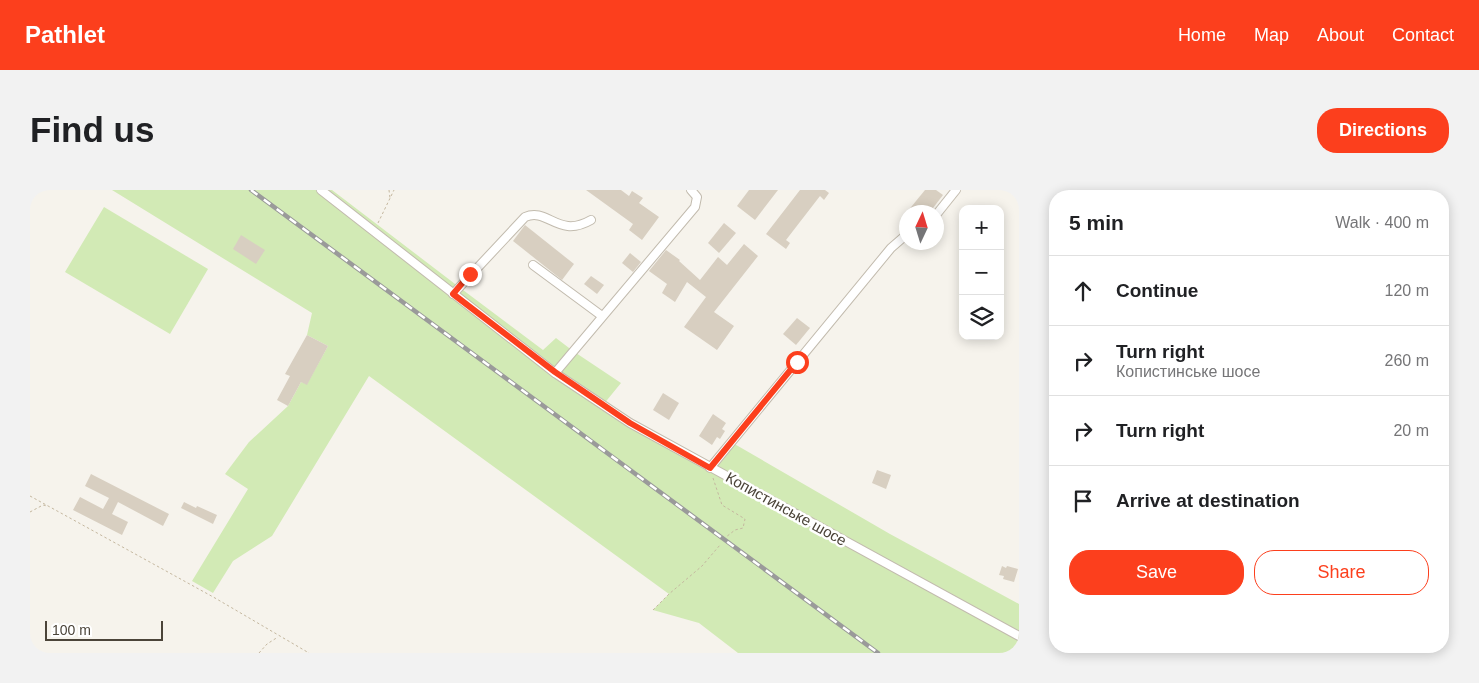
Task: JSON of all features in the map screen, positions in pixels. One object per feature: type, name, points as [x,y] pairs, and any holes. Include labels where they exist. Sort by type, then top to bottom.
[{"type":"street","name":"Копистинське шосе","points":[[320,190],[555,372],[630,423],[1019,636]]},
{"type":"street","points":[[555,372],[695,207],[697,197],[691,190]]},
{"type":"street","points":[[944,205],[956,190]]},
{"type":"street","points":[[453,294],[525,217],[538,214],[558,225],[566,227],[578,226],[591,220]]},
{"type":"street","points":[[710,468],[891,248],[899,241]]},
{"type":"street","points":[[533,266],[602,316]]},
{"type":"path","points":[[389,190],[390,198]]},
{"type":"path","points":[[375,231],[394,190]]},
{"type":"path","points":[[710,468],[722,504],[745,519],[743,528],[734,530],[726,537]]},
{"type":"path","points":[[30,496],[215,598],[308,653]]},
{"type":"path","points":[[30,512],[47,506]]},
{"type":"path","points":[[653,610],[702,566],[720,545]]},
{"type":"path","points":[[259,653],[267,644],[279,636]]},
{"type":"green space","points":[[112,190],[332,190],[543,350],[556,338],[621,383],[603,405],[710,468],[731,442],[890,534],[1019,604],[1019,653],[738,653],[699,623],[653,610],[669,594],[369,376],[272,536],[233,561],[213,593],[192,581],[248,489],[225,474],[249,442],[288,406],[301,382],[307,384],[328,346],[307,335],[312,313]]},
{"type":"green space","points":[[104,207],[208,269],[170,334],[65,272]]},
{"type":"building","points":[[586,190],[621,190],[629,196],[632,191],[643,198],[639,203],[659,217],[642,240],[629,230],[633,224]]},
{"type":"building","points":[[749,190],[778,190],[755,220],[737,206]]},
{"type":"building","points":[[800,190],[825,190],[829,193],[824,200],[820,196],[786,240],[790,243],[786,249],[766,234]]},
{"type":"building","points":[[925,190],[936,190],[943,195],[935,205],[913,205]]},
{"type":"building","points":[[724,223],[736,233],[719,253],[708,243]]},
{"type":"building","points":[[525,225],[574,264],[562,280],[513,241]]},
{"type":"building","points":[[241,235],[265,250],[256,264],[233,249]]},
{"type":"building","points":[[744,244],[758,256],[714,312],[734,326],[717,350],[684,327],[706,297],[687,282],[675,302],[662,293],[667,284],[649,271],[666,250],[680,260],[700,280],[718,257],[727,265]]},
{"type":"building","points":[[630,253],[641,262],[633,272],[622,263]]},
{"type":"building","points":[[591,276],[604,285],[597,294],[584,284]]},
{"type":"building","points":[[797,318],[810,328],[796,345],[783,334]]},
{"type":"building","points":[[307,335],[328,346],[307,385],[301,382],[288,406],[277,400],[290,376],[285,374]]},
{"type":"building","points":[[663,393],[679,403],[669,420],[653,410]]},
{"type":"building","points":[[713,414],[726,423],[722,429],[725,431],[720,439],[717,437],[712,445],[699,436]]},
{"type":"building","points":[[877,470],[891,475],[886,489],[872,483]]},
{"type":"building","points":[[91,474],[169,514],[163,526],[118,502],[112,514],[128,522],[122,535],[73,510],[80,497],[103,509],[109,498],[85,486]]},
{"type":"building","points":[[184,502],[217,515],[213,524],[181,508]]},
{"type":"building","points":[[1002,566],[1018,569],[1014,582],[1003,579],[1004,576],[999,575]]},
{"type":"railway","points":[[251,190],[878,653]]},
{"type":"route","points":[[470,274],[453,294],[555,372],[630,423],[710,468],[797,362]]}]
